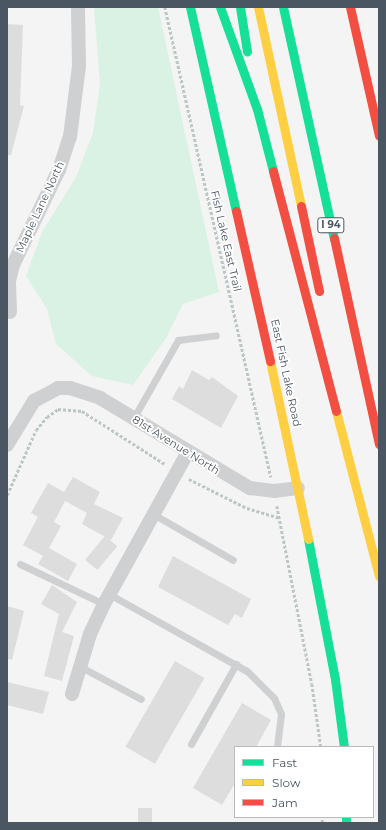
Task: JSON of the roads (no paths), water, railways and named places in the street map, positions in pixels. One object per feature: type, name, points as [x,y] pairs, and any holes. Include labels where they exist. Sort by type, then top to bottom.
[{"type":"main road","name":"East Fish Lake Road","points":[[190,7],[298,488],[334,679],[344,746]]},
{"type":"main road","points":[[220,7],[257,109]]},
{"type":"main road","points":[[240,7],[257,109],[379,576]]},
{"type":"main road","points":[[258,7],[322,305]]},
{"type":"main road","name":"I 94","points":[[283,7],[379,444]]},
{"type":"main road","points":[[350,7],[379,136]]},
{"type":"main road","points":[[339,383],[343,438]]},
{"type":"street","name":"Maple Lane North","points":[[10,312],[9,281],[13,265],[60,170],[70,137],[79,66],[78,7]]},
{"type":"street","name":"81st Avenue North","points":[[7,445],[34,401],[58,388],[84,391],[250,488],[274,491],[298,488]]},
{"type":"street","points":[[72,694],[79,666],[106,599],[188,452]]},
{"type":"lane","points":[[134,419],[178,340],[216,334]]},
{"type":"lane","points":[[154,514],[233,560]]},
{"type":"lane","points":[[20,564],[106,599],[236,664],[274,698],[281,714],[277,746]]},
{"type":"lane","points":[[191,744],[236,664]]},
{"type":"lane","points":[[79,666],[141,699]]}]
